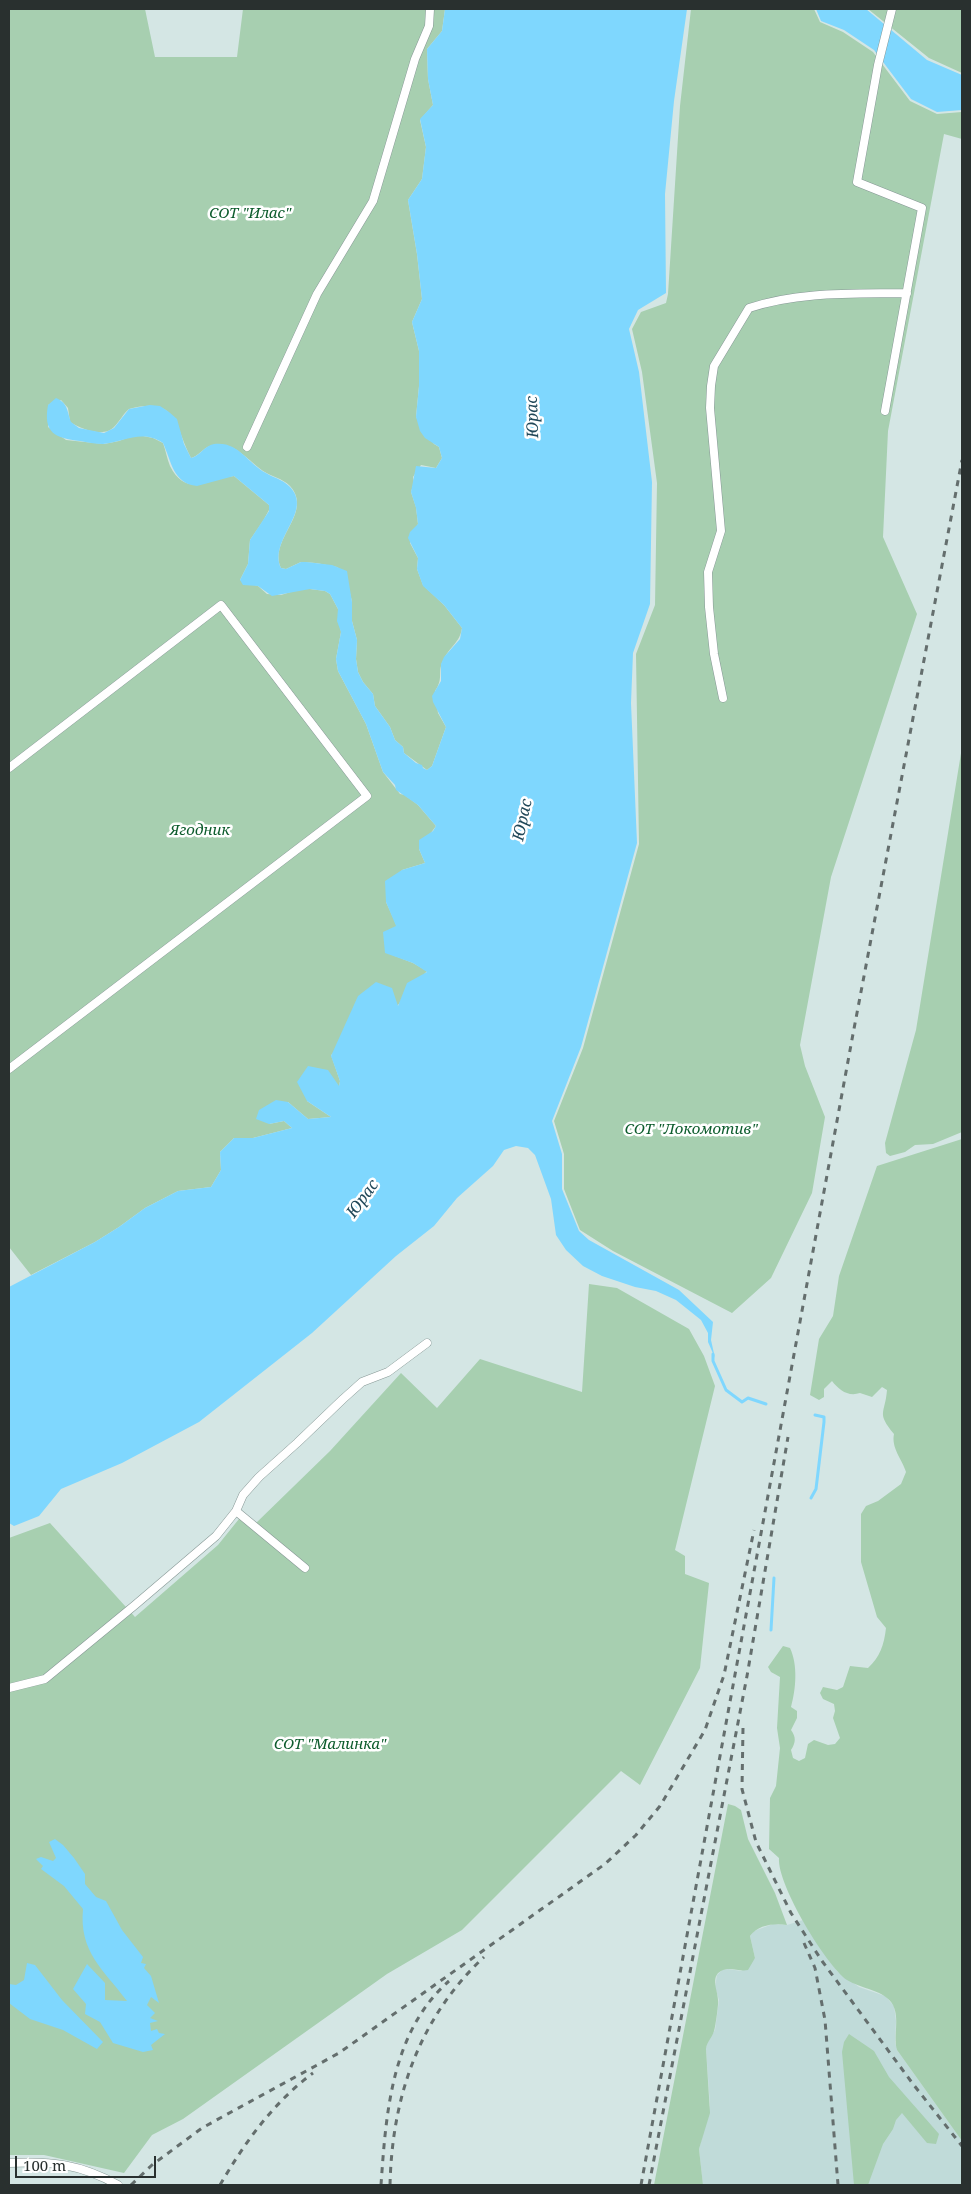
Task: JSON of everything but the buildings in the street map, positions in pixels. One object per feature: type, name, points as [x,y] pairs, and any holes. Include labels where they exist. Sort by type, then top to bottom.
[{"type":"street","points":[[247,447],[317,294],[373,201],[415,59],[428,26],[430,9]]},
{"type":"street","points":[[885,411],[922,208],[857,182],[878,66],[892,9]]},
{"type":"street","points":[[723,698],[714,654],[709,607],[708,572],[721,531],[710,408],[714,366],[749,308],[776,299],[830,294],[907,293]]},
{"type":"street","points":[[9,768],[221,605],[367,796],[9,1069]]},
{"type":"street","points":[[9,1688],[45,1679],[128,1612],[216,1536],[236,1511],[243,1495],[259,1476],[298,1444],[343,1399],[362,1382],[388,1372],[427,1343]]},
{"type":"street","points":[[236,1511],[305,1568]]},
{"type":"street","points":[[9,2163],[43,2162],[76,2166],[118,2185]]},
{"type":"shaded area","points":[[803,1920],[837,1971],[859,1987],[885,1996],[894,2006],[897,2050],[962,2141],[962,2185],[703,2185],[699,2149],[710,2106],[706,2049],[707,2042],[715,2030],[719,2000],[715,1987],[717,1975],[722,1970],[728,1969],[741,1971],[755,1958],[750,1936],[754,1931],[773,1924],[787,1925]]},
{"type":"green space","points":[[9,9],[145,9],[155,57],[237,57],[243,9],[445,9],[442,31],[427,49],[428,79],[433,105],[420,120],[426,147],[422,179],[408,200],[422,299],[412,322],[419,351],[419,386],[416,417],[434,444],[439,447],[442,458],[436,468],[421,465],[413,477],[414,482],[411,492],[416,507],[418,524],[410,543],[418,558],[417,569],[423,585],[444,605],[462,628],[459,638],[445,656],[440,669],[439,682],[435,691],[438,713],[446,727],[432,766],[427,770],[404,753],[403,747],[395,740],[390,727],[375,706],[373,694],[363,682],[358,672],[356,659],[357,640],[352,621],[352,602],[346,576],[337,567],[316,563],[301,562],[286,569],[281,568],[280,547],[297,506],[296,496],[290,486],[263,471],[239,452],[226,445],[210,446],[191,458],[177,425],[166,410],[145,406],[129,409],[114,427],[104,432],[99,432],[86,430],[70,422],[68,408],[61,400],[48,405],[48,427],[66,440],[104,444],[132,436],[153,438],[163,443],[170,466],[184,482],[199,484],[234,476],[269,505],[269,510],[250,540],[248,564],[240,580],[258,586],[267,594],[281,595],[300,589],[310,589],[325,591],[330,594],[338,609],[341,632],[336,659],[338,671],[366,724],[383,772],[400,794],[405,795],[418,805],[436,826],[419,849],[425,863],[402,870],[386,902],[397,926],[385,952],[413,963],[427,971],[397,1006],[331,1055],[340,1081],[339,1086],[307,1101],[331,1117],[308,1119],[288,1102],[269,1124],[284,1121],[292,1128],[253,1138],[234,1138],[220,1152],[221,1170],[211,1187],[178,1191],[145,1208],[95,1242],[31,1275],[9,1247]]},
{"type":"green space","name":"СОТ \"Локомотив\"","points":[[691,9],[814,9],[820,22],[843,32],[873,52],[910,101],[937,114],[962,112],[962,139],[944,134],[888,431],[883,537],[917,614],[831,877],[800,1045],[805,1066],[825,1117],[812,1193],[771,1278],[732,1313],[613,1251],[580,1230],[564,1189],[564,1154],[554,1121],[583,1048],[639,844],[636,654],[655,605],[657,483],[642,372],[632,329],[641,312],[666,303],[668,294],[680,106]]},
{"type":"green space","points":[[868,9],[962,9],[962,73],[929,58]]},
{"type":"green space","points":[[962,747],[962,1132],[933,1144],[915,1145],[905,1152],[890,1156],[886,1153],[885,1143],[916,1030]]},
{"type":"green space","points":[[962,1139],[962,2141],[897,2050],[896,2016],[893,2005],[879,1993],[847,1980],[838,1972],[804,1924],[786,1886],[780,1870],[779,1858],[769,1849],[770,1798],[776,1786],[780,1748],[777,1728],[780,1677],[771,1672],[768,1667],[783,1646],[790,1648],[793,1655],[795,1677],[791,1707],[797,1711],[797,1718],[791,1730],[795,1740],[791,1750],[793,1758],[799,1761],[805,1758],[808,1744],[814,1740],[828,1745],[835,1744],[840,1738],[833,1718],[834,1704],[823,1699],[820,1693],[823,1687],[837,1690],[843,1687],[850,1666],[868,1668],[876,1660],[881,1650],[886,1628],[877,1617],[861,1562],[861,1514],[866,1506],[878,1501],[901,1484],[906,1472],[895,1449],[894,1434],[883,1417],[887,1390],[882,1387],[872,1397],[860,1393],[852,1394],[841,1390],[832,1381],[824,1389],[824,1397],[819,1400],[810,1395],[819,1339],[833,1316],[839,1276],[877,1166]]},
{"type":"green space","name":"СОТ \"Малинка\"","points":[[589,1284],[617,1288],[689,1329],[704,1356],[715,1386],[675,1550],[685,1556],[685,1574],[709,1583],[700,1668],[640,1785],[621,1771],[462,1930],[387,1974],[183,2119],[152,2135],[124,2173],[44,2155],[9,2155],[9,1538],[50,1523],[135,1617],[218,1545],[243,1514],[255,1524],[330,1451],[401,1373],[437,1408],[480,1359],[582,1392]]},
{"type":"green space","points":[[728,1804],[741,1810],[748,1839],[775,1893],[787,1925],[777,1924],[762,1927],[753,1932],[750,1936],[755,1958],[748,1970],[724,1970],[718,1974],[715,1980],[718,1996],[717,2016],[712,2036],[706,2049],[710,2113],[699,2149],[703,2185],[654,2185]]},
{"type":"green space","points":[[849,2034],[874,2051],[889,2077],[939,2134],[936,2144],[927,2143],[902,2113],[883,2144],[868,2185],[854,2185],[842,2052],[844,2042]]},
{"type":"water","name":"Юрас","points":[[445,9],[687,9],[674,101],[665,194],[666,293],[638,310],[629,329],[639,372],[652,482],[650,604],[633,653],[631,703],[637,843],[581,1047],[552,1121],[562,1154],[562,1189],[579,1231],[589,1240],[679,1290],[713,1322],[711,1340],[715,1358],[708,1342],[708,1333],[701,1320],[676,1300],[656,1291],[635,1287],[602,1276],[583,1266],[566,1250],[556,1235],[551,1199],[535,1155],[528,1148],[516,1146],[504,1150],[493,1166],[457,1198],[434,1226],[396,1256],[312,1333],[199,1422],[122,1463],[61,1489],[39,1516],[14,1526],[9,1523],[9,1287],[95,1242],[145,1208],[178,1191],[211,1187],[221,1170],[220,1152],[234,1138],[253,1138],[292,1128],[284,1121],[269,1124],[256,1119],[259,1110],[276,1100],[288,1102],[308,1119],[331,1117],[307,1101],[297,1082],[308,1066],[328,1070],[339,1086],[340,1081],[331,1056],[358,996],[376,982],[392,988],[398,1006],[407,983],[427,972],[413,963],[385,953],[383,932],[396,926],[386,902],[385,881],[402,870],[425,863],[419,849],[419,840],[433,831],[436,826],[418,805],[396,790],[395,785],[383,772],[366,724],[338,671],[336,659],[341,632],[337,621],[338,609],[330,594],[325,591],[310,589],[272,596],[258,586],[243,585],[240,580],[248,564],[250,540],[269,511],[269,505],[234,476],[197,486],[183,481],[174,470],[163,443],[155,439],[140,437],[100,444],[58,436],[49,428],[47,422],[48,405],[56,398],[60,400],[68,411],[71,422],[79,428],[104,433],[114,428],[129,409],[150,405],[160,406],[177,419],[184,444],[191,458],[214,444],[230,446],[259,469],[289,486],[296,496],[297,505],[280,546],[281,568],[286,569],[301,562],[306,562],[332,565],[347,571],[352,602],[352,621],[357,640],[356,659],[358,672],[363,682],[373,694],[375,706],[390,727],[395,740],[403,747],[404,753],[427,770],[432,766],[446,727],[433,702],[432,696],[441,681],[441,664],[444,657],[460,639],[462,628],[444,605],[423,586],[417,569],[418,558],[408,538],[410,532],[418,524],[411,492],[416,466],[436,468],[442,458],[439,447],[425,438],[420,431],[416,417],[419,386],[419,351],[412,322],[422,299],[408,200],[422,179],[426,147],[420,119],[433,105],[428,79],[427,49],[442,31]]},
{"type":"water","points":[[816,9],[866,9],[927,60],[962,75],[962,110],[937,112],[911,99],[874,50],[844,30],[821,21]]},
{"type":"water","points":[[55,1839],[74,1858],[85,1874],[85,1884],[96,1897],[106,1901],[122,1930],[143,1957],[141,1963],[146,1964],[144,1968],[151,1976],[159,2003],[151,1997],[147,2005],[155,2013],[150,2018],[158,2021],[150,2023],[151,2031],[157,2029],[159,2033],[165,2034],[151,2045],[153,2050],[143,2052],[113,2043],[100,2022],[85,2014],[86,2004],[73,1989],[87,1964],[105,1983],[105,2000],[127,2001],[101,1969],[89,1949],[83,1924],[83,1909],[64,1886],[41,1869],[43,1866],[36,1859],[41,1857],[53,1861],[56,1858],[49,1842]]},
{"type":"water","points":[[27,1963],[35,1965],[62,2000],[103,2042],[97,2049],[63,2030],[30,2019],[9,2003],[9,1984],[16,1985],[24,1980]]},
{"type":"waterway","points":[[713,1354],[713,1361],[726,1390],[742,1402],[748,1398],[766,1404]]},
{"type":"waterway","points":[[811,1498],[816,1489],[824,1422],[824,1417],[815,1415]]},
{"type":"waterway","points":[[771,1630],[774,1578]]},
{"type":"railway","points":[[641,2185],[853,1034],[962,460]]},
{"type":"railway","points":[[649,2185],[747,1676],[788,1437]]},
{"type":"railway","points":[[131,2185],[152,2165],[202,2128],[339,2053],[605,1864],[636,1835],[660,1806],[705,1730],[724,1675],[754,1530]]},
{"type":"railway","points":[[743,1728],[742,1789],[756,1842],[791,1913],[822,1961],[913,2084],[962,2146]]},
{"type":"railway","points":[[804,1943],[815,1968],[825,2020],[838,2185]]},
{"type":"railway","points":[[390,2185],[396,2121],[403,2090],[413,2061],[426,2033],[442,2006],[461,1981],[484,1957]]},
{"type":"railway","points":[[381,2185],[389,2103],[403,2049],[415,2024],[430,2001],[449,1981]]},
{"type":"railway","points":[[220,2185],[239,2154],[261,2124],[285,2097],[313,2073]]},
{"type":"park label","name":"СОТ \"Илас\"","points":[[250,214]]},
{"type":"park label","name":"Ягодник","points":[[200,831]]}]
